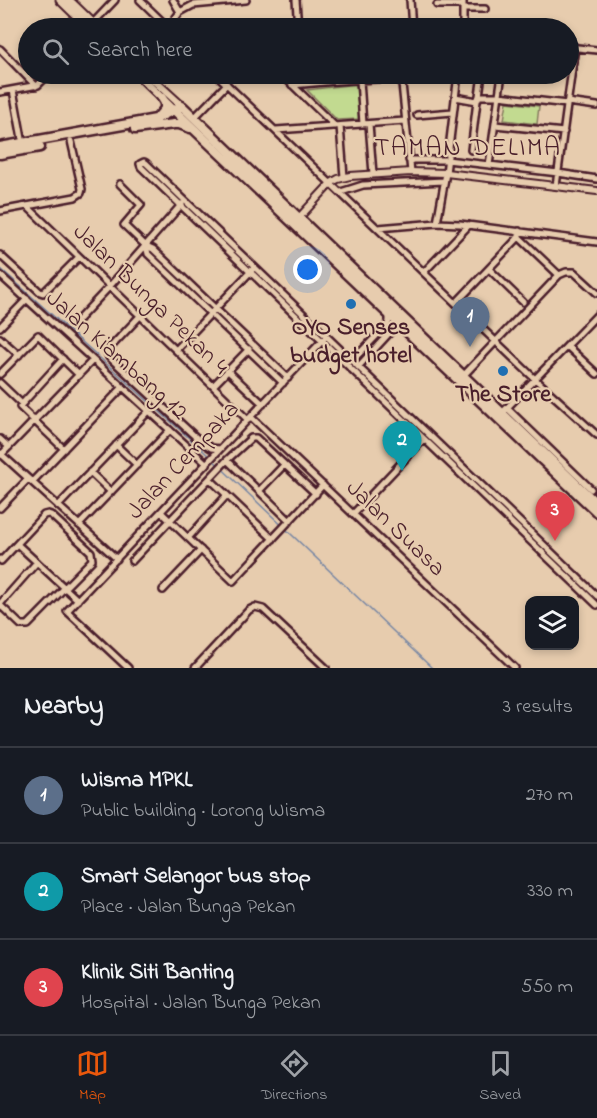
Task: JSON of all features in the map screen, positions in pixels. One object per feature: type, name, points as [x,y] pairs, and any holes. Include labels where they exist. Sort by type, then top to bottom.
[{"type":"highway","points":[[160,122],[166,106],[162,98]]},
{"type":"highway","points":[[0,147],[23,147],[71,141],[160,122],[184,112]]},
{"type":"highway","points":[[184,112],[196,130],[464,375],[589,492],[597,504]]},
{"type":"highway","points":[[184,112],[389,315],[502,412],[597,512]]},
{"type":"highway","points":[[0,154],[23,147],[160,122],[180,124],[196,130]]},
{"type":"main road","points":[[60,0],[83,18]]},
{"type":"main road","points":[[69,0],[86,18]]},
{"type":"main road","points":[[147,84],[162,98],[184,112]]},
{"type":"main road","points":[[157,84],[184,112]]},
{"type":"street","points":[[101,18],[115,0]]},
{"type":"street","points":[[140,0],[159,18]]},
{"type":"street","points":[[173,0],[180,12]]},
{"type":"street","points":[[176,18],[180,12],[193,5],[215,1],[246,0]]},
{"type":"street","points":[[296,0],[297,18]]},
{"type":"street","points":[[410,0],[411,18]]},
{"type":"street","points":[[437,5],[463,5],[485,9]]},
{"type":"street","points":[[579,48],[597,50]]},
{"type":"street","points":[[0,49],[18,68]]},
{"type":"street","points":[[184,112],[227,84],[535,379],[597,435]]},
{"type":"street","points":[[292,84],[337,126],[344,177]]},
{"type":"street","points":[[361,84],[373,174]]},
{"type":"street","points":[[402,84],[411,172]]},
{"type":"street","points":[[437,223],[446,173],[457,84]]},
{"type":"street","points":[[471,150],[480,84]]},
{"type":"street","points":[[489,165],[501,84]]},
{"type":"street","points":[[556,186],[569,84]]},
{"type":"street","points":[[0,92],[36,86]]},
{"type":"street","points":[[13,90],[23,147]]},
{"type":"street","points":[[455,97],[478,99],[499,96],[597,106]]},
{"type":"street","points":[[417,115],[453,112]]},
{"type":"street","points":[[276,130],[405,121]]},
{"type":"street","points":[[495,125],[564,132]]},
{"type":"street","points":[[0,211],[75,197],[81,193],[71,141]]},
{"type":"street","points":[[409,160],[447,160],[597,179]]},
{"type":"street","points":[[183,203],[146,163],[140,164],[325,339],[424,439],[460,469],[597,596]]},
{"type":"street","points":[[296,221],[331,183],[344,177],[373,174],[446,173],[597,191]]},
{"type":"street","points":[[341,192],[363,185],[444,181]]},
{"type":"street","points":[[120,184],[141,205],[124,224],[288,378]]},
{"type":"street","points":[[77,321],[110,287],[183,203]]},
{"type":"street","name":"Jalan Bunga Pekan 4","points":[[27,206],[249,418]]},
{"type":"street","points":[[378,228],[437,223],[469,225],[519,234],[597,242]]},
{"type":"street","points":[[424,272],[469,225]]},
{"type":"street","points":[[456,303],[519,234]]},
{"type":"street","points":[[519,234],[559,275]]},
{"type":"street","points":[[146,246],[148,254],[283,383]]},
{"type":"street","points":[[0,255],[43,293],[78,256]]},
{"type":"street","points":[[489,269],[523,302]]},
{"type":"street","points":[[176,350],[253,270]]},
{"type":"street","points":[[464,375],[559,275],[574,272],[597,293]]},
{"type":"street","name":"Jalan Kiambang 12","points":[[0,275],[170,430],[209,462]]},
{"type":"street","points":[[0,327],[27,299]]},
{"type":"street","points":[[352,361],[388,324],[389,315]]},
{"type":"street","points":[[140,316],[107,351],[109,357],[200,441],[218,451]]},
{"type":"street","points":[[502,412],[597,316]]},
{"type":"street","points":[[358,367],[393,329],[400,325]]},
{"type":"street","points":[[0,374],[38,335],[79,375]]},
{"type":"street","points":[[0,338],[19,355]]},
{"type":"street","points":[[325,339],[352,361],[597,605]]},
{"type":"street","name":"Jalan Cempaka","points":[[128,668],[67,611],[325,339]]},
{"type":"street","points":[[213,386],[253,345]]},
{"type":"street","points":[[567,346],[597,374]]},
{"type":"street","points":[[21,406],[63,359]]},
{"type":"street","points":[[93,360],[1,454],[117,559]]},
{"type":"street","points":[[228,371],[263,404]]},
{"type":"street","points":[[0,383],[34,421],[64,449]]},
{"type":"street","points":[[0,508],[64,449],[123,387]]},
{"type":"street","points":[[58,506],[149,411]]},
{"type":"street","name":"Jalan Suasa","points":[[249,418],[323,485],[515,668]]},
{"type":"street","points":[[80,525],[170,430]]},
{"type":"street","points":[[132,561],[251,438],[256,438],[316,494]]},
{"type":"street","points":[[0,439],[9,447]]},
{"type":"street","points":[[353,514],[424,439]]},
{"type":"street","points":[[116,445],[137,465]]},
{"type":"street","points":[[226,462],[259,491],[288,522]]},
{"type":"street","points":[[259,491],[284,465]]},
{"type":"street","points":[[90,472],[111,492]]},
{"type":"street","points":[[210,478],[273,539]]},
{"type":"street","points":[[589,492],[597,483]]},
{"type":"street","points":[[161,512],[233,581],[323,485]]},
{"type":"street","points":[[188,538],[227,495]]},
{"type":"street","points":[[1,560],[44,515],[48,514],[91,553],[92,560],[27,626],[21,625],[0,605],[37,562]]},
{"type":"street","points":[[17,544],[78,600]]},
{"type":"street","points":[[163,590],[201,550]]},
{"type":"street","points":[[195,668],[249,610],[255,607],[262,609],[326,668]]},
{"type":"green space","points":[[356,84],[359,119],[337,120],[307,90]]},
{"type":"green space","points":[[507,102],[539,106],[537,124],[504,120]]},
{"type":"waterway","points":[[0,268],[209,456]]},
{"type":"waterway","points":[[212,459],[432,668]]},
{"type":"place","name":"OYO Senses budget hotel","points":[[351,304]]},
{"type":"place","name":"Wisma MPKL","points":[[470,347]]},
{"type":"place","name":"The Store","points":[[503,371]]},
{"type":"place","name":"Smart Selangor bus stop","points":[[402,471]]},
{"type":"place","name":"Klinik Siti Banting","points":[[555,541]]},
{"type":"district","name":"TAMAN DELIMA","points":[[468,149]]}]
